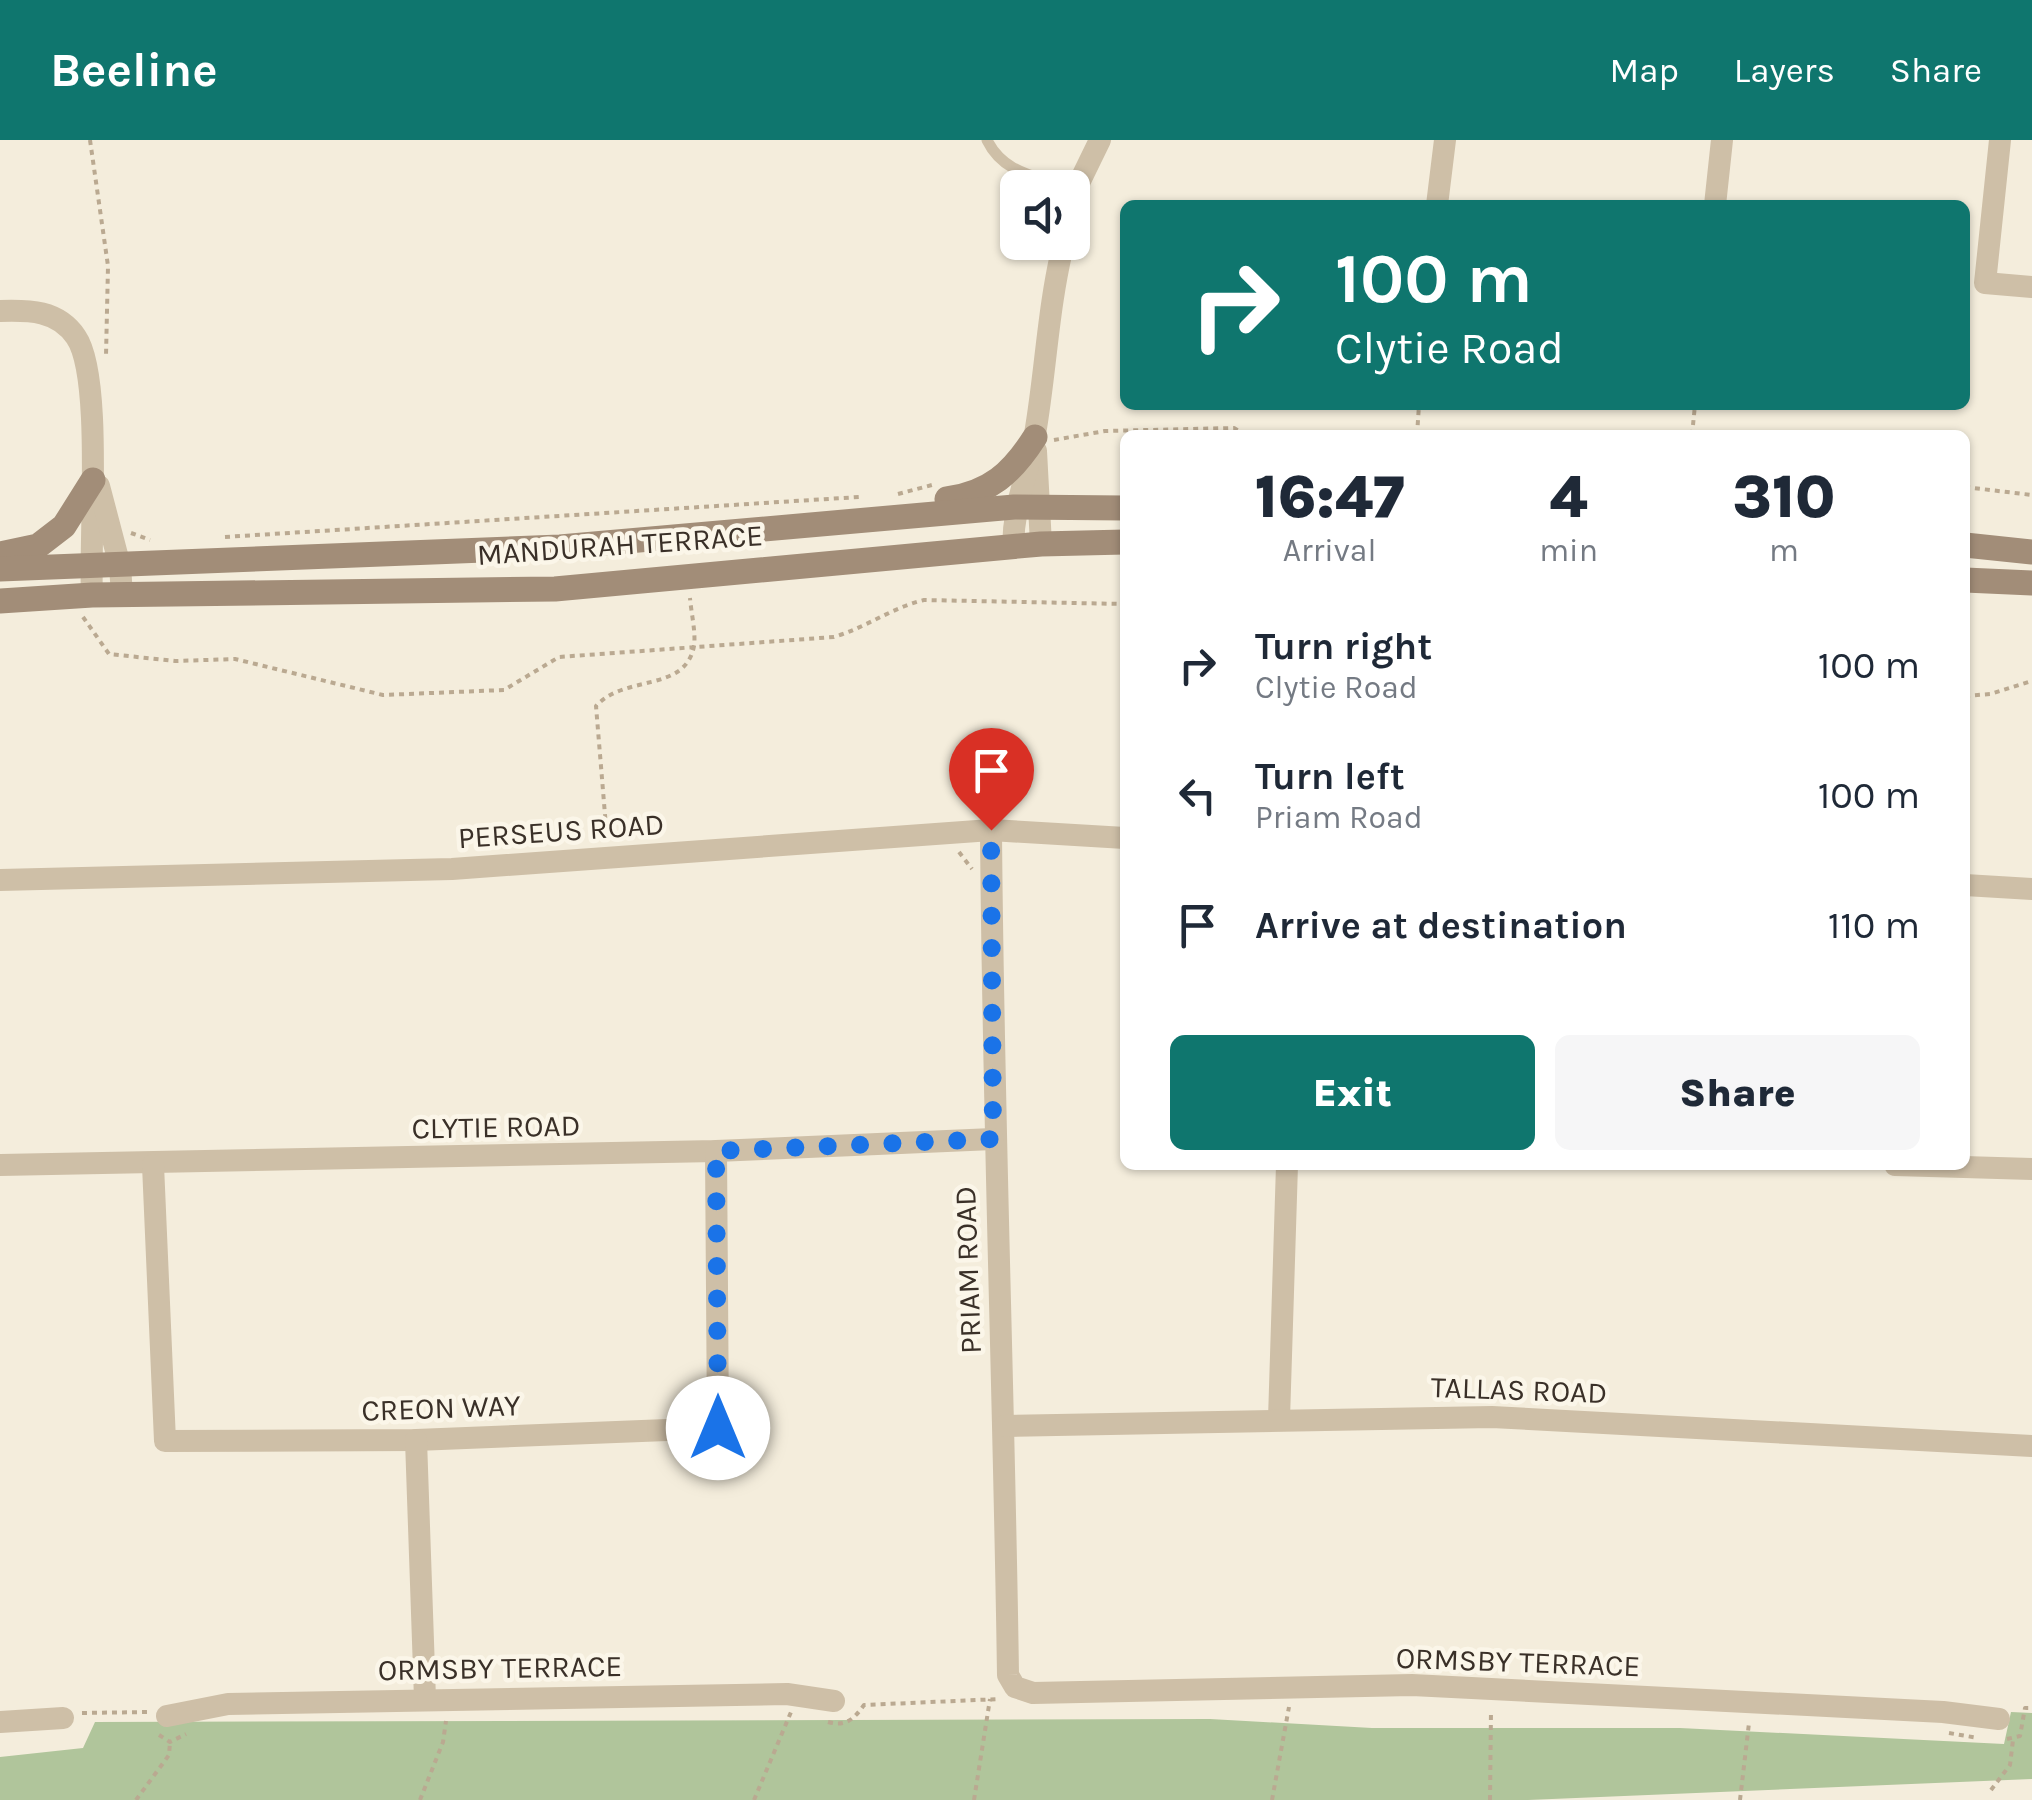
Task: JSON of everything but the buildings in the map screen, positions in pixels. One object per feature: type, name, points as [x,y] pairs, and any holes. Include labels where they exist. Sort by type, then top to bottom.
[{"type":"main road","points":[[898,506],[989,488],[1014,469],[1035,437]]},
{"type":"main road","points":[[0,554],[38,546],[64,526],[93,474]]},
{"type":"main road","name":"MANDURAH TERRACE","points":[[0,570],[560,547],[684,536],[898,506],[1120,508]]},
{"type":"main road","name":"MANDURAH TERRACE","points":[[0,601],[122,594],[555,589],[688,573],[1042,544],[1120,542]]},
{"type":"main road","points":[[1970,546],[2032,552]]},
{"type":"main road","points":[[1970,580],[2032,584]]},
{"type":"street","points":[[1085,170],[1100,140]]},
{"type":"street","points":[[1438,200],[1445,140]]},
{"type":"street","points":[[1716,200],[1722,140]]},
{"type":"street","points":[[2000,140],[1985,284],[2032,287]]},
{"type":"street","points":[[1013,547],[1014,507],[1035,437],[1059,260]]},
{"type":"street","points":[[0,311],[47,314],[78,339],[85,356],[93,474],[90,567],[80,596]]},
{"type":"street","points":[[1035,437],[1042,544]]},
{"type":"street","points":[[93,474],[120,566],[122,594]]},
{"type":"street","name":"PERSEUS ROAD","points":[[0,880],[452,869],[991,830],[1120,838]]},
{"type":"street","name":"PRIAM ROAD","points":[[991,830],[993,1139],[1008,1674],[1015,1687],[1033,1692]]},
{"type":"street","points":[[1970,886],[2032,889]]},
{"type":"street","name":"CLYTIE ROAD","points":[[0,1165],[716,1151],[993,1139]]},
{"type":"street","name":"CREON WAY","points":[[153,1165],[164,1441],[416,1440],[718,1428],[716,1151]]},
{"type":"street","points":[[1970,1167],[2032,1168]]},
{"type":"street","points":[[1279,1418],[1287,1170]]},
{"type":"street","name":"TALLAS ROAD","points":[[1004,1426],[1492,1416],[2032,1446]]},
{"type":"street","points":[[416,1440],[424,1699]]},
{"type":"street","name":"ORMSBY TERRACE","points":[[1033,1692],[1412,1686],[1942,1712],[2006,1729]]},
{"type":"street","name":"ORMSBY TERRACE","points":[[155,1714],[228,1704],[424,1699],[787,1694],[834,1701]]},
{"type":"street","points":[[0,1722],[63,1718]]},
{"type":"lane","points":[[987,140],[997,159],[1013,170]]},
{"type":"path","points":[[90,140],[108,266],[106,360]]},
{"type":"path","points":[[1148,430],[1237,430]]},
{"type":"path","points":[[1035,437],[1064,442],[1120,431]]},
{"type":"path","points":[[898,506],[944,482]]},
{"type":"path","points":[[1970,488],[2032,494]]},
{"type":"path","points":[[216,537],[876,496]]},
{"type":"path","points":[[680,508],[684,536]]},
{"type":"path","points":[[108,521],[122,520],[140,538],[158,541]]},
{"type":"path","points":[[608,845],[596,706],[610,690],[657,682],[682,670],[694,647],[688,573]]},
{"type":"path","points":[[80,596],[109,654],[175,660],[235,658],[384,695],[504,690],[558,657],[834,637],[869,627],[892,608],[924,600],[1120,604]]},
{"type":"path","points":[[1970,696],[1990,694],[2032,681]]},
{"type":"path","points":[[974,1800],[990,1699]]},
{"type":"path","points":[[1490,1800],[1492,1701]]},
{"type":"path","points":[[1272,1800],[1290,1702]]},
{"type":"path","points":[[754,1800],[793,1708]]},
{"type":"path","points":[[420,1800],[443,1742],[447,1711]]},
{"type":"path","points":[[63,1718],[89,1712],[155,1714]]},
{"type":"path","points":[[1740,1800],[1750,1713]]},
{"type":"path","points":[[1991,1790],[2010,1765],[2006,1729]]},
{"type":"path","points":[[136,1800],[169,1755],[170,1742]]},
{"type":"green space","points":[[2011,1712],[2032,1713],[2032,1779],[1528,1800],[0,1800],[0,1757],[83,1748],[95,1722],[1210,1719],[1372,1728],[1680,1728],[2004,1744]]},
{"type":"route","points":[[718,1428],[716,1151],[993,1139],[991,830]]}]
